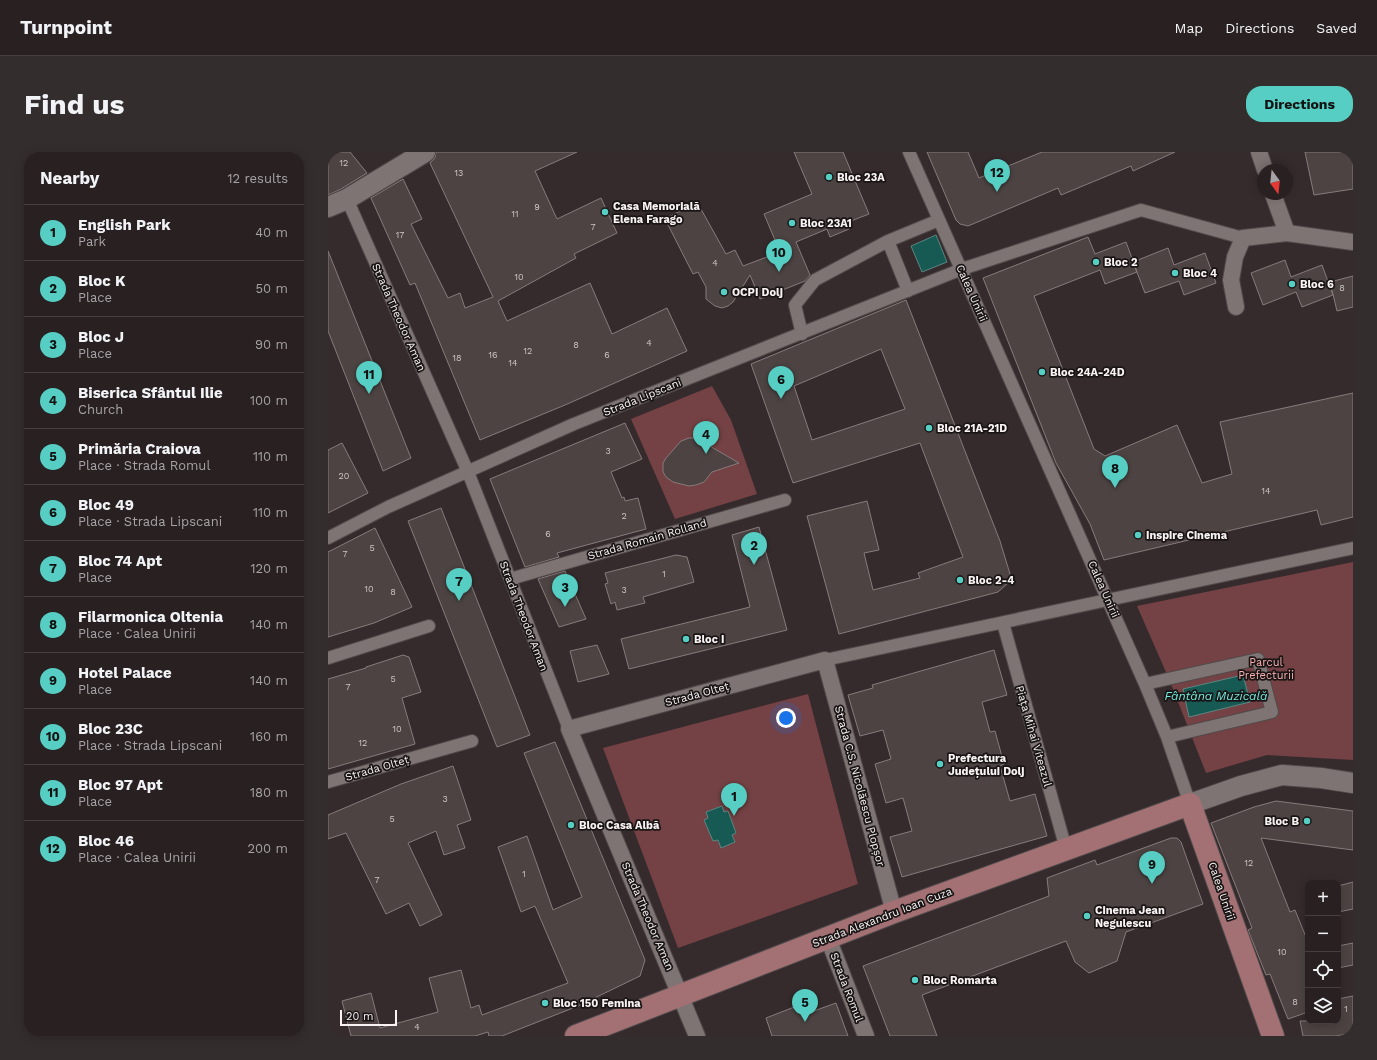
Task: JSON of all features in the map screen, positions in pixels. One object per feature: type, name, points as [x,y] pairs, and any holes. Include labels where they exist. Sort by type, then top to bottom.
[{"type":"main road","name":"Strada Alexandru Ioan Cuza","points":[[576,1036],[894,912],[1190,804]]},
{"type":"main road","name":"Calea Unirii","points":[[1190,804],[1273,1036]]},
{"type":"street","points":[[328,207],[347,199],[425,152]]},
{"type":"street","name":"Calea Unirii","points":[[909,152],[1145,684],[1167,737],[1190,804]]},
{"type":"street","points":[[1259,152],[1263,164]]},
{"type":"street","name":"Strada Theodor Aman","points":[[347,199],[468,472],[569,729],[697,1036]]},
{"type":"street","points":[[1275,200],[1287,233]]},
{"type":"street","name":"Strada Lipscani","points":[[328,538],[388,507],[574,424],[962,269],[1141,210],[1243,238]]},
{"type":"street","points":[[802,334],[795,305],[815,280],[888,241],[939,220]]},
{"type":"street","points":[[1236,307],[1231,280],[1235,257],[1243,238],[1287,233],[1353,242]]},
{"type":"street","points":[[888,241],[908,291]]},
{"type":"street","name":"Strada Romain Rolland","points":[[510,578],[785,500]]},
{"type":"street","points":[[825,660],[1353,548]]},
{"type":"street","name":"Piața Mihai Viteazul","points":[[1003,623],[1066,849]]},
{"type":"street","points":[[328,658],[430,626]]},
{"type":"street","points":[[1145,684],[1258,659],[1272,712],[1167,737]]},
{"type":"street","name":"Strada Olteț","points":[[569,729],[825,660]]},
{"type":"street","name":"Strada C.S. Nicolăescu Plopșor","points":[[825,660],[894,912]]},
{"type":"street","name":"Strada Olteț","points":[[328,782],[472,741]]},
{"type":"street","points":[[1190,804],[1241,786],[1282,775],[1321,778],[1353,783]]},
{"type":"street","name":"Strada Romul","points":[[828,938],[866,1036]]},
{"type":"green space","points":[[712,386],[731,420],[757,494],[675,519],[631,419]]},
{"type":"green space","name":"Parcul Prefecturii","points":[[1353,562],[1353,760],[1267,755],[1206,773],[1169,679],[1137,606]]},
{"type":"green space","points":[[808,694],[858,884],[678,948],[603,748]]},
{"type":"water","points":[[936,235],[947,262],[922,272],[911,246]]},
{"type":"water","name":"Fântâna Muzicală","points":[[1243,675],[1250,702],[1189,717],[1183,689]]},
{"type":"water","points":[[722,806],[724,812],[728,811],[736,833],[732,835],[735,842],[721,848],[718,840],[713,841],[704,820],[708,818],[706,812]]},
{"type":"building","points":[[328,152],[350,152],[367,173],[328,195]]},
{"type":"building","points":[[436,152],[577,152],[535,171],[557,219],[601,198],[617,233],[574,254],[576,258],[498,301],[507,321],[590,283],[612,334],[667,308],[687,351],[565,405],[480,440],[415,283],[410,285],[371,198],[403,179],[422,219],[411,224],[448,298],[460,293],[465,308],[493,297],[430,163],[435,158]]},
{"type":"building","points":[[794,152],[843,152],[869,214],[851,221],[849,229],[830,237],[827,229],[796,242],[810,275],[805,281],[760,299],[750,275],[733,302],[722,308],[715,306],[706,299],[706,287],[698,272],[693,274],[665,219],[697,202],[726,254],[735,250],[743,266],[780,252],[764,214],[812,194]]},
{"type":"building","points":[[927,152],[968,152],[979,178],[1042,152],[1175,152],[1133,171],[1131,166],[1061,195],[1058,188],[968,226],[960,224],[956,220]]},
{"type":"building","points":[[1305,152],[1353,152],[1353,189],[1314,195]]},
{"type":"building","points":[[1088,237],[1095,254],[1126,242],[1137,272],[1105,284],[1100,270],[1034,296],[1094,449],[1105,456],[1177,425],[1202,483],[1232,474],[1220,422],[1353,393],[1353,517],[1321,525],[1317,510],[1104,560],[1090,524],[1056,463],[983,278]]},
{"type":"building","name":"Bloc 4","points":[[1168,248],[1174,265],[1205,253],[1216,283],[1184,295],[1179,281],[1145,293],[1133,262]]},
{"type":"building","points":[[328,251],[411,458],[383,471],[328,331]]},
{"type":"building","name":"Bloc 6","points":[[1285,260],[1291,277],[1322,265],[1333,295],[1302,307],[1296,292],[1263,305],[1251,273]]},
{"type":"building","points":[[1353,276],[1353,307],[1337,311],[1330,282]]},
{"type":"building","points":[[906,300],[1000,541],[1010,574],[1008,583],[998,592],[839,634],[807,516],[867,501],[879,550],[864,553],[873,590],[920,578],[918,573],[963,557],[920,443],[793,483],[751,364]],"holes":[[[881,349],[905,409],[812,440],[794,386]]]},
{"type":"building","points":[[625,423],[642,459],[611,472],[622,498],[624,497],[625,501],[638,498],[646,529],[557,553],[559,557],[525,567],[490,479]]},
{"type":"building","points":[[689,438],[696,438],[739,463],[712,472],[704,482],[696,485],[689,486],[673,482],[666,477],[663,472],[663,463],[681,441]]},
{"type":"building","points":[[342,443],[368,493],[328,513],[328,450]]},
{"type":"building","points":[[441,508],[530,735],[497,747],[408,521]]},
{"type":"building","name":"Bloc I","points":[[759,527],[787,630],[629,669],[621,639],[750,607],[732,535]]},
{"type":"building","points":[[375,528],[412,607],[374,623],[328,637],[328,552]]},
{"type":"building","points":[[676,555],[687,557],[694,582],[643,597],[645,603],[617,610],[615,602],[611,604],[605,584],[608,583],[605,573]]},
{"type":"building","points":[[565,571],[586,619],[559,627],[538,579]]},
{"type":"building","points":[[597,645],[609,674],[578,682],[570,651]]},
{"type":"building","name":"Prefectura Județului Dolj","points":[[994,650],[1007,695],[982,702],[990,732],[995,731],[1004,764],[1000,766],[1010,801],[1035,794],[1047,836],[902,877],[890,837],[912,831],[903,798],[886,803],[875,764],[891,759],[883,730],[860,736],[848,695],[873,688],[872,685]]},
{"type":"building","points":[[403,655],[409,657],[421,692],[402,698],[415,744],[328,769],[328,679]]},
{"type":"building","points":[[555,742],[645,960],[640,976],[578,1006],[502,1036],[489,1036],[488,1032],[475,1036],[351,1036],[342,1001],[371,993],[380,1028],[438,1012],[429,978],[461,970],[471,1008],[479,1005],[482,1015],[568,983],[535,906],[521,912],[498,847],[527,836],[553,910],[582,897],[524,753]]},
{"type":"building","points":[[453,766],[471,820],[457,825],[465,848],[444,855],[436,831],[408,843],[442,915],[420,926],[409,903],[386,914],[346,833],[328,839],[328,815],[401,784]]},
{"type":"building","points":[[1276,801],[1353,811],[1353,850],[1261,838],[1290,912],[1295,910],[1305,935],[1305,1013],[1288,1019],[1270,974],[1266,975],[1248,930],[1252,928],[1211,823],[1254,807]]},
{"type":"building","points":[[1171,838],[1177,838],[1181,842],[1203,904],[1126,932],[1117,961],[1089,973],[1075,962],[1066,941],[922,995],[937,1036],[890,1036],[863,966],[1049,896],[1047,878],[1095,860],[1097,865]]},
{"type":"building","points":[[1353,882],[1353,909],[1341,911],[1341,885]]},
{"type":"building","points":[[1353,943],[1353,965],[1341,967],[1341,945]]},
{"type":"building","points":[[1353,996],[1353,1033],[1336,1036],[1303,1036],[1300,1021],[1305,1021],[1305,1024],[1341,1024],[1341,998]]},
{"type":"building","points":[[807,1002],[811,1012],[836,1003],[848,1036],[772,1036],[766,1018]]},
{"type":"place","name":"Bloc 23A","points":[[829,177]]},
{"type":"place","name":"Bloc 46","points":[[997,192]]},
{"type":"place","name":"Casa Memorială Elena Farago","points":[[605,212]]},
{"type":"place","name":"Bloc 23A1","points":[[792,223]]},
{"type":"place","name":"Bloc 2","points":[[1096,262]]},
{"type":"place","name":"Bloc 23C","points":[[779,272]]},
{"type":"place","name":"Bloc 4","points":[[1175,273]]},
{"type":"place","name":"Bloc 6","points":[[1292,284]]},
{"type":"place","name":"OCPI Dolj","points":[[724,292]]},
{"type":"place","name":"Bloc 24A-24D","points":[[1042,372]]},
{"type":"place","name":"Bloc 97 Apt","points":[[369,394]]},
{"type":"place","name":"Bloc 49","points":[[781,399]]},
{"type":"place","name":"Bloc 21A-21D","points":[[929,428]]},
{"type":"place","name":"Biserica Sfântul Ilie","points":[[706,454]]},
{"type":"place","name":"Filarmonica Oltenia","points":[[1115,488]]},
{"type":"place","name":"Inspire Cinema","points":[[1138,535]]},
{"type":"place","name":"Bloc K","points":[[754,565]]},
{"type":"place","name":"Bloc 2-4","points":[[960,580]]},
{"type":"place","name":"Bloc 74 Apt","points":[[459,601]]},
{"type":"place","name":"Bloc J","points":[[565,607]]},
{"type":"place","name":"Bloc I","points":[[686,639]]},
{"type":"place","name":"Prefectura Județului Dolj","points":[[940,764]]},
{"type":"place","name":"English Park","points":[[734,816]]},
{"type":"place","name":"Bloc B","points":[[1307,821]]},
{"type":"place","name":"Bloc Casa Albă","points":[[571,825]]},
{"type":"place","name":"Hotel Palace","points":[[1152,884]]},
{"type":"place","name":"Cinema Jean Negulescu","points":[[1087,916]]},
{"type":"place","name":"Bloc Romarta","points":[[915,980]]},
{"type":"place","name":"Bloc 150 Femina","points":[[545,1003]]},
{"type":"place","name":"Primăria Craiova","points":[[805,1022]]}]
